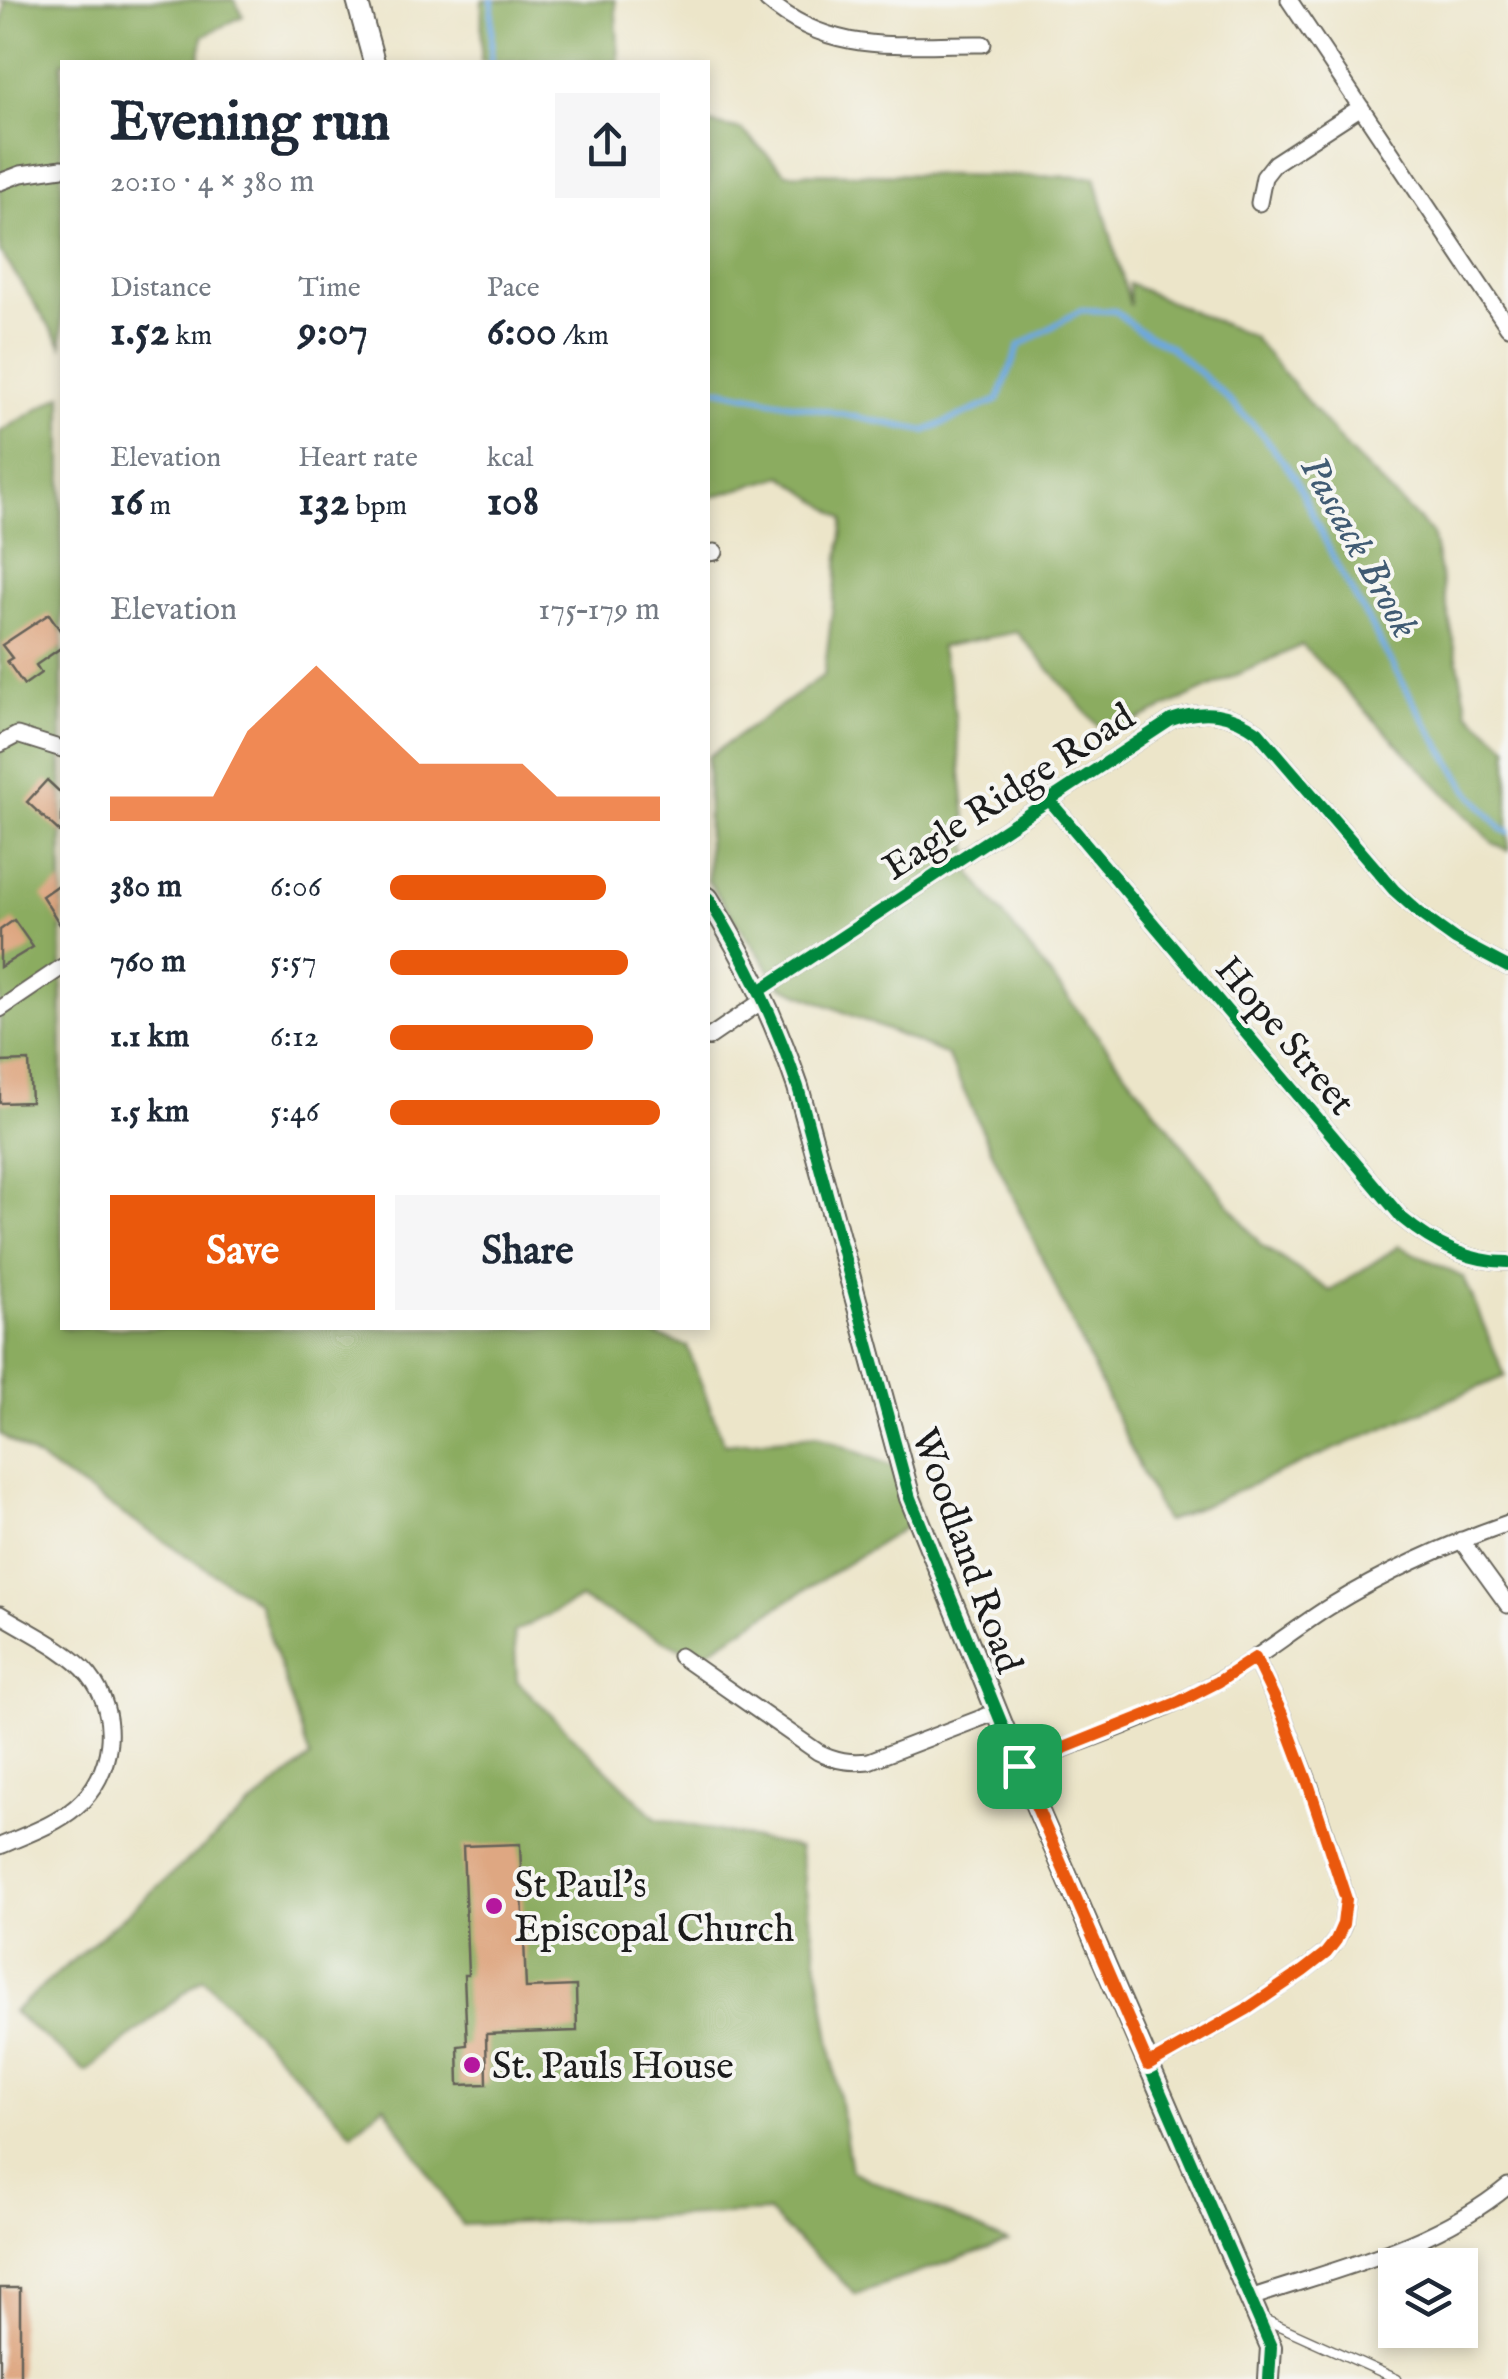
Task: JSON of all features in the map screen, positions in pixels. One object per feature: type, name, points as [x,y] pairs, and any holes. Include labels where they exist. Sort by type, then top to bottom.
[{"type":"street","points":[[357,0],[373,60]]},
{"type":"street","points":[[767,0],[807,28],[833,38],[860,43],[983,44]]},
{"type":"street","points":[[1289,0],[1508,328]]},
{"type":"street","points":[[1259,203],[1264,177],[1275,164],[1360,107]]},
{"type":"street","points":[[0,182],[21,174],[60,168]]},
{"type":"street","name":"Eagle Ridge Road","points":[[710,1036],[763,994],[1049,800],[1172,720],[1207,712],[1243,721],[1258,732],[1394,890],[1423,916],[1508,967]]},
{"type":"street","points":[[0,744],[16,735],[60,748]]},
{"type":"street","name":"Hope Street","points":[[1049,800],[1402,1218],[1447,1250],[1472,1258],[1508,1262]]},
{"type":"street","name":"Woodland Road","points":[[710,901],[763,994],[798,1087],[910,1498],[1019,1766],[1271,2348],[1269,2379]]},
{"type":"street","points":[[0,1009],[60,969]]},
{"type":"street","points":[[1019,1766],[1179,1702],[1218,1682],[1376,1580],[1461,1540],[1508,1524]]},
{"type":"street","points":[[1461,1540],[1508,1606]]},
{"type":"street","points":[[0,1614],[89,1674],[107,1712],[110,1733],[108,1754],[90,1793],[55,1820],[0,1846]]},
{"type":"street","points":[[680,1656],[818,1752],[852,1763],[869,1761],[997,1712]]},
{"type":"street","points":[[1148,2065],[1247,2009],[1303,1971],[1326,1953],[1343,1924],[1346,1899],[1308,1783],[1255,1658]]},
{"type":"street","points":[[1254,2307],[1447,2228],[1508,2186]]},
{"type":"lane","points":[[1254,2307],[1295,2335],[1396,2379]]},
{"type":"green space","points":[[0,0],[234,0],[243,16],[203,36],[199,60],[60,60],[60,343],[0,251],[0,35],[5,3]]},
{"type":"green space","points":[[482,0],[615,0],[619,60],[481,60]]},
{"type":"green space","points":[[710,123],[742,130],[786,173],[1095,177],[1130,306],[1129,284],[1253,337],[1350,452],[1432,533],[1468,712],[1508,746],[1508,851],[1493,843],[1302,645],[1106,735],[1017,632],[940,647],[952,690],[972,875],[1261,1245],[1330,1291],[1399,1246],[1464,1278],[1505,1376],[1165,1522],[947,1055],[781,986],[710,884],[710,756],[824,675],[844,519],[783,476],[710,497]]},
{"type":"green space","points":[[60,396],[60,1330],[640,1330],[687,1346],[724,1444],[817,1435],[904,1471],[920,1518],[698,1657],[580,1599],[514,1632],[517,1681],[656,1818],[799,1848],[851,2171],[1007,2242],[856,2294],[767,2212],[462,2225],[384,2105],[352,2133],[203,1978],[86,2072],[13,2012],[310,1758],[259,1603],[0,1434],[0,432]]},
{"type":"building","points":[[49,614],[60,630],[60,648],[36,665],[41,673],[24,685],[7,661],[12,658],[2,645]]},
{"type":"building","points":[[47,780],[60,792],[60,832],[27,802]]},
{"type":"building","points":[[60,883],[60,925],[42,896]]},
{"type":"building","points":[[14,920],[33,947],[0,967],[0,930]]},
{"type":"building","points":[[29,1061],[31,1102],[0,1103],[0,1062]]},
{"type":"building","name":"St Paul's Episcopal Church","points":[[520,1844],[526,1988],[576,1986],[577,2031],[486,2034],[487,2084],[459,2085],[458,2046],[467,2045],[463,1846]]},
{"type":"building","points":[[0,2288],[20,2288],[20,2379],[0,2379]]},
{"type":"waterway","name":"Pascack Brook","points":[[491,60],[492,0]]},
{"type":"waterway","name":"Pascack Brook","points":[[710,387],[925,431],[998,400],[1019,346],[1081,310],[1115,311],[1137,329],[1170,347],[1218,389],[1262,434],[1294,476],[1335,561],[1414,703],[1468,790],[1508,832]]},
{"type":"cycle path","points":[[761,990],[1171,720],[1206,713],[1227,716],[1258,732],[1394,890],[1455,939],[1508,967]]},
{"type":"cycle path","points":[[1049,800],[1402,1218],[1451,1250],[1478,1259],[1508,1262]]},
{"type":"cycle path","points":[[710,901],[759,990],[798,1087],[910,1498],[1019,1766],[1271,2347],[1269,2379]]},
{"type":"place","name":"St Paul's Episcopal Church","points":[[494,1906]]},
{"type":"place","name":"St. Pauls House","points":[[472,2065]]},
{"type":"route","points":[[1255,1658],[1282,1714],[1346,1899],[1343,1924],[1336,1940],[1303,1971],[1247,2009],[1148,2065],[1019,1766],[1179,1702],[1255,1658]]}]
